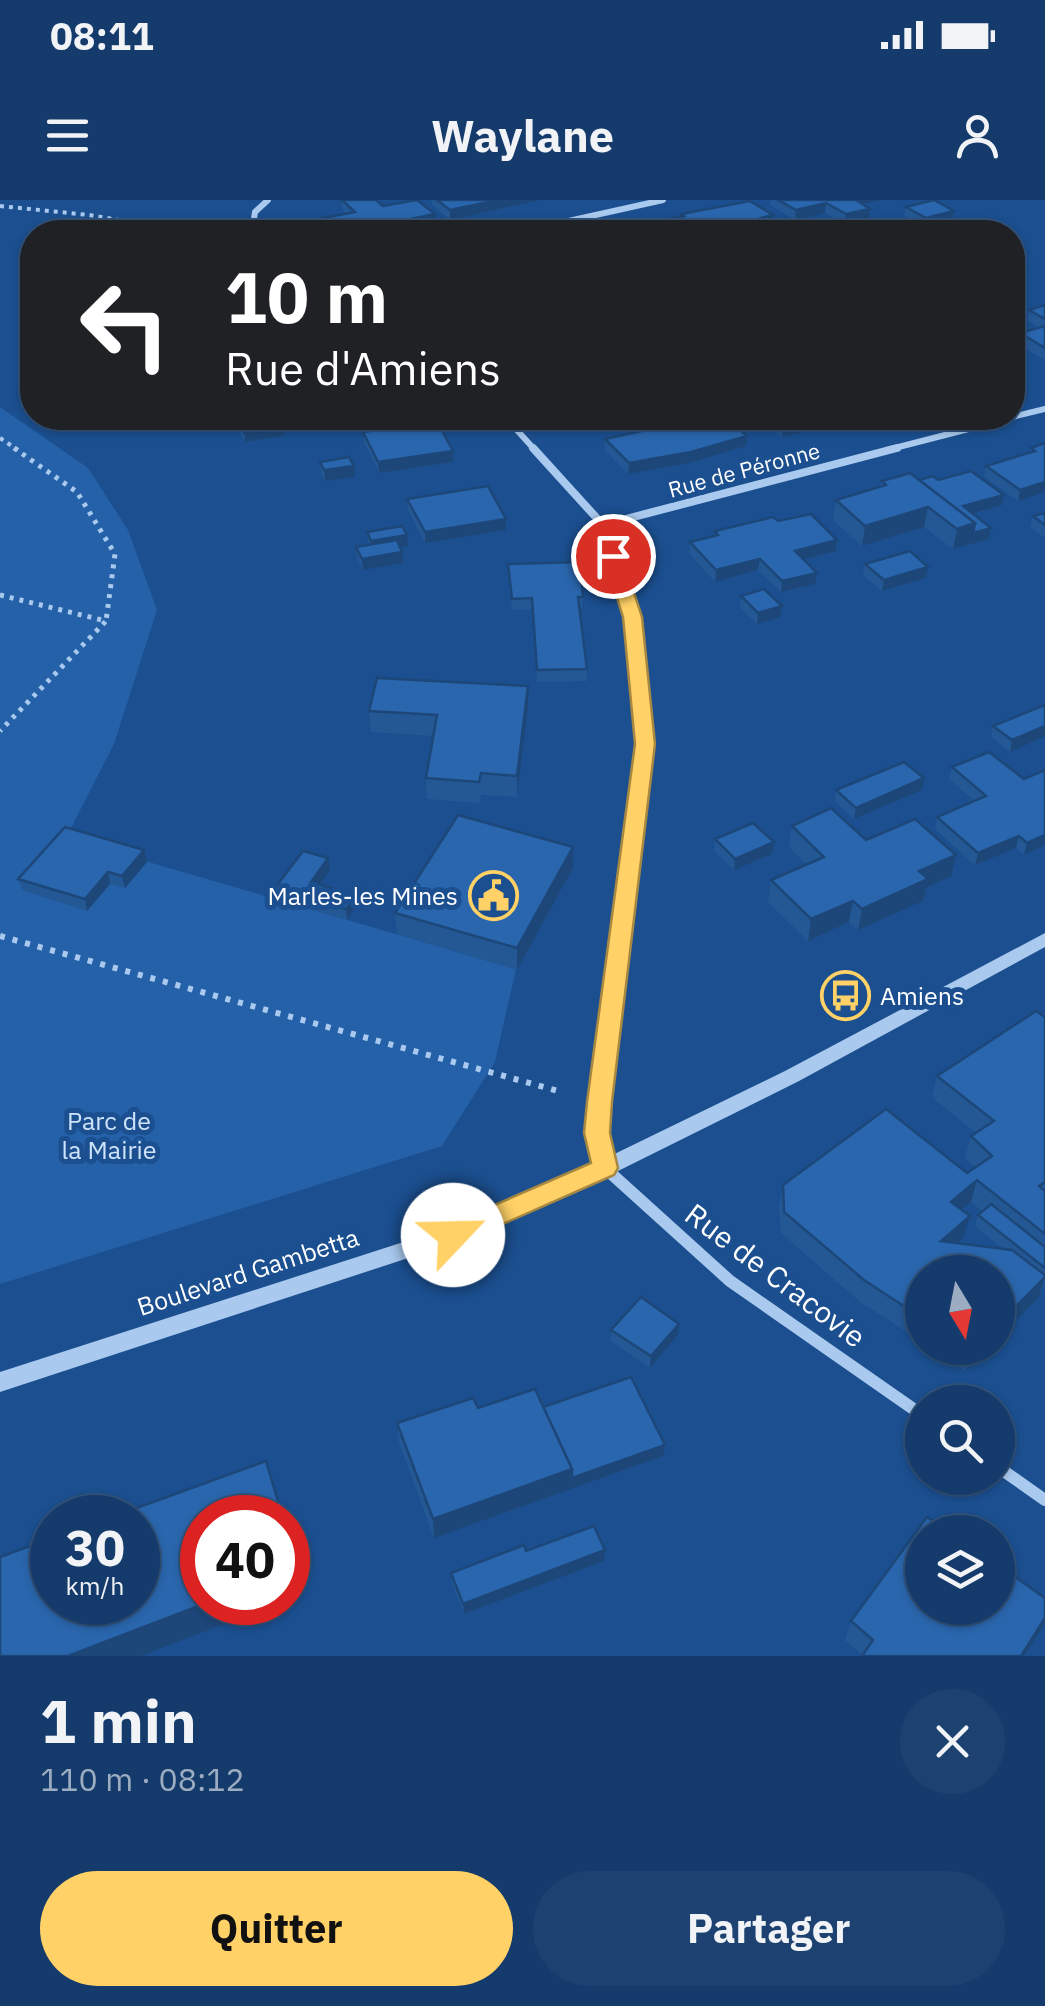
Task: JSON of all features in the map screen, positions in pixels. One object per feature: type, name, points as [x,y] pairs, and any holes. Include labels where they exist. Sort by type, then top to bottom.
[{"type":"street","points":[[254,220],[255,212],[268,200]]},
{"type":"street","points":[[573,220],[663,200]]},
{"type":"street","points":[[517,430],[602,525],[633,617],[645,744],[599,1102],[597,1133],[605,1168]]},
{"type":"street","name":"Rue de Péronne","points":[[602,525],[963,430]]},
{"type":"street","name":"Boulevard Gambetta","points":[[0,1382],[453,1235],[605,1168],[792,1076],[1045,939]]},
{"type":"street","name":"Rue de Cracovie","points":[[605,1168],[730,1281],[905,1402]]},
{"type":"street","points":[[1015,1479],[1045,1500]]},
{"type":"path","points":[[0,206],[123,220]]},
{"type":"path","points":[[0,438],[77,492],[115,554],[106,621],[0,731]]},
{"type":"path","points":[[0,595],[106,621]]},
{"type":"path","points":[[0,936],[599,1102]]},
{"type":"green space","name":"Parc de la Mairie","points":[[0,407],[20,421],[20,430],[33,430],[88,468],[128,530],[157,610],[114,744],[66,838],[516,969],[495,1062],[442,1146],[0,1284]]},
{"type":"building","points":[[342,200],[376,200],[383,206],[417,200],[435,214],[406,220],[323,218],[355,212]]},
{"type":"building","points":[[437,200],[498,200],[450,210]]},
{"type":"building","points":[[778,200],[856,200],[870,209],[846,214],[826,203],[796,210]]},
{"type":"building","points":[[934,200],[954,211],[926,218],[906,207]]},
{"type":"building","points":[[750,201],[773,215],[754,220],[664,220],[684,216],[681,214]]},
{"type":"building","points":[[1045,305],[1045,319],[1029,310]]},
{"type":"building","points":[[1045,326],[1045,348],[1025,336],[1025,332]]},
{"type":"building","points":[[442,430],[453,451],[378,462],[363,432]]},
{"type":"building","points":[[647,430],[740,430],[747,436],[691,452],[629,463],[605,439]]},
{"type":"building","points":[[1045,443],[1045,482],[1020,490],[986,466],[1035,451],[1031,448]]},
{"type":"building","points":[[349,457],[354,466],[324,470],[320,462]]},
{"type":"building","points":[[971,471],[1004,495],[963,506],[991,528],[973,533],[975,523],[919,480],[933,476],[938,480]]},
{"type":"building","points":[[910,473],[975,523],[957,529],[928,507],[865,526],[836,500],[886,485],[882,481]]},
{"type":"building","points":[[488,486],[506,519],[425,532],[407,499]]},
{"type":"building","points":[[1045,513],[1045,525],[1033,516]]},
{"type":"building","points":[[811,514],[837,540],[795,551],[817,573],[782,581],[760,559],[716,570],[690,542],[718,535],[715,531],[773,517],[778,521]]},
{"type":"building","points":[[402,526],[407,535],[371,541],[367,532]]},
{"type":"building","points":[[397,540],[402,552],[362,559],[356,547]]},
{"type":"building","points":[[910,551],[928,567],[884,580],[865,564]]},
{"type":"building","points":[[580,562],[583,597],[578,597],[587,669],[537,670],[532,598],[512,599],[508,564]]},
{"type":"building","points":[[764,589],[782,606],[758,613],[741,596]]},
{"type":"building","points":[[377,678],[528,686],[517,776],[481,773],[479,782],[426,778],[437,715],[369,711]]},
{"type":"building","points":[[1045,705],[1045,726],[1012,740],[993,726]]},
{"type":"building","points":[[989,752],[1024,779],[1045,770],[1045,835],[1027,843],[1019,836],[978,853],[937,817],[986,796],[952,767]]},
{"type":"building","points":[[904,762],[924,778],[856,808],[836,790]]},
{"type":"building","points":[[831,808],[866,840],[915,819],[956,855],[919,871],[928,879],[862,909],[853,901],[811,919],[771,880],[824,857],[792,826]]},
{"type":"building","points":[[458,815],[573,847],[517,948],[395,913]]},
{"type":"building","points":[[753,823],[774,842],[735,859],[715,839]]},
{"type":"building","points":[[65,827],[144,850],[122,876],[108,872],[85,899],[18,879]]},
{"type":"building","points":[[303,851],[328,858],[311,882],[354,895],[346,909],[275,888]]},
{"type":"building","points":[[1036,1011],[1045,1017],[1045,1182],[1039,1186],[1045,1191],[1045,1234],[977,1180],[951,1202],[970,1216],[941,1241],[1012,1250],[1045,1275],[1015,1308],[1015,1255],[905,1255],[905,1307],[864,1280],[784,1212],[783,1185],[886,1109],[967,1173],[992,1156],[971,1136],[994,1121],[937,1076]]},
{"type":"building","points":[[991,1204],[1045,1247],[1045,1268],[978,1215]]},
{"type":"building","points":[[641,1297],[679,1324],[651,1356],[611,1330]]},
{"type":"building","points":[[631,1377],[665,1445],[572,1478],[572,1469],[543,1407]]},
{"type":"building","points":[[535,1389],[572,1469],[433,1519],[397,1423],[473,1398],[478,1408]]},
{"type":"building","points":[[266,1461],[276,1495],[180,1495],[180,1613],[160,1621],[160,1499]]},
{"type":"building","points":[[594,1526],[605,1550],[463,1604],[451,1573],[524,1545],[526,1551]]},
{"type":"building","points":[[30,1546],[30,1625],[149,1625],[68,1656],[0,1656],[0,1557]]},
{"type":"building","points":[[905,1547],[905,1625],[1015,1625],[1015,1577],[1045,1598],[1045,1618],[1021,1656],[862,1656],[873,1640],[851,1621]]},
{"type":"place","name":"Marles-les Mines","points":[[493,896]]},
{"type":"place","name":"Amiens","points":[[845,996]]},
{"type":"route","points":[[453,1235],[605,1168],[597,1133],[599,1102],[645,744],[633,617],[613,556]]}]
